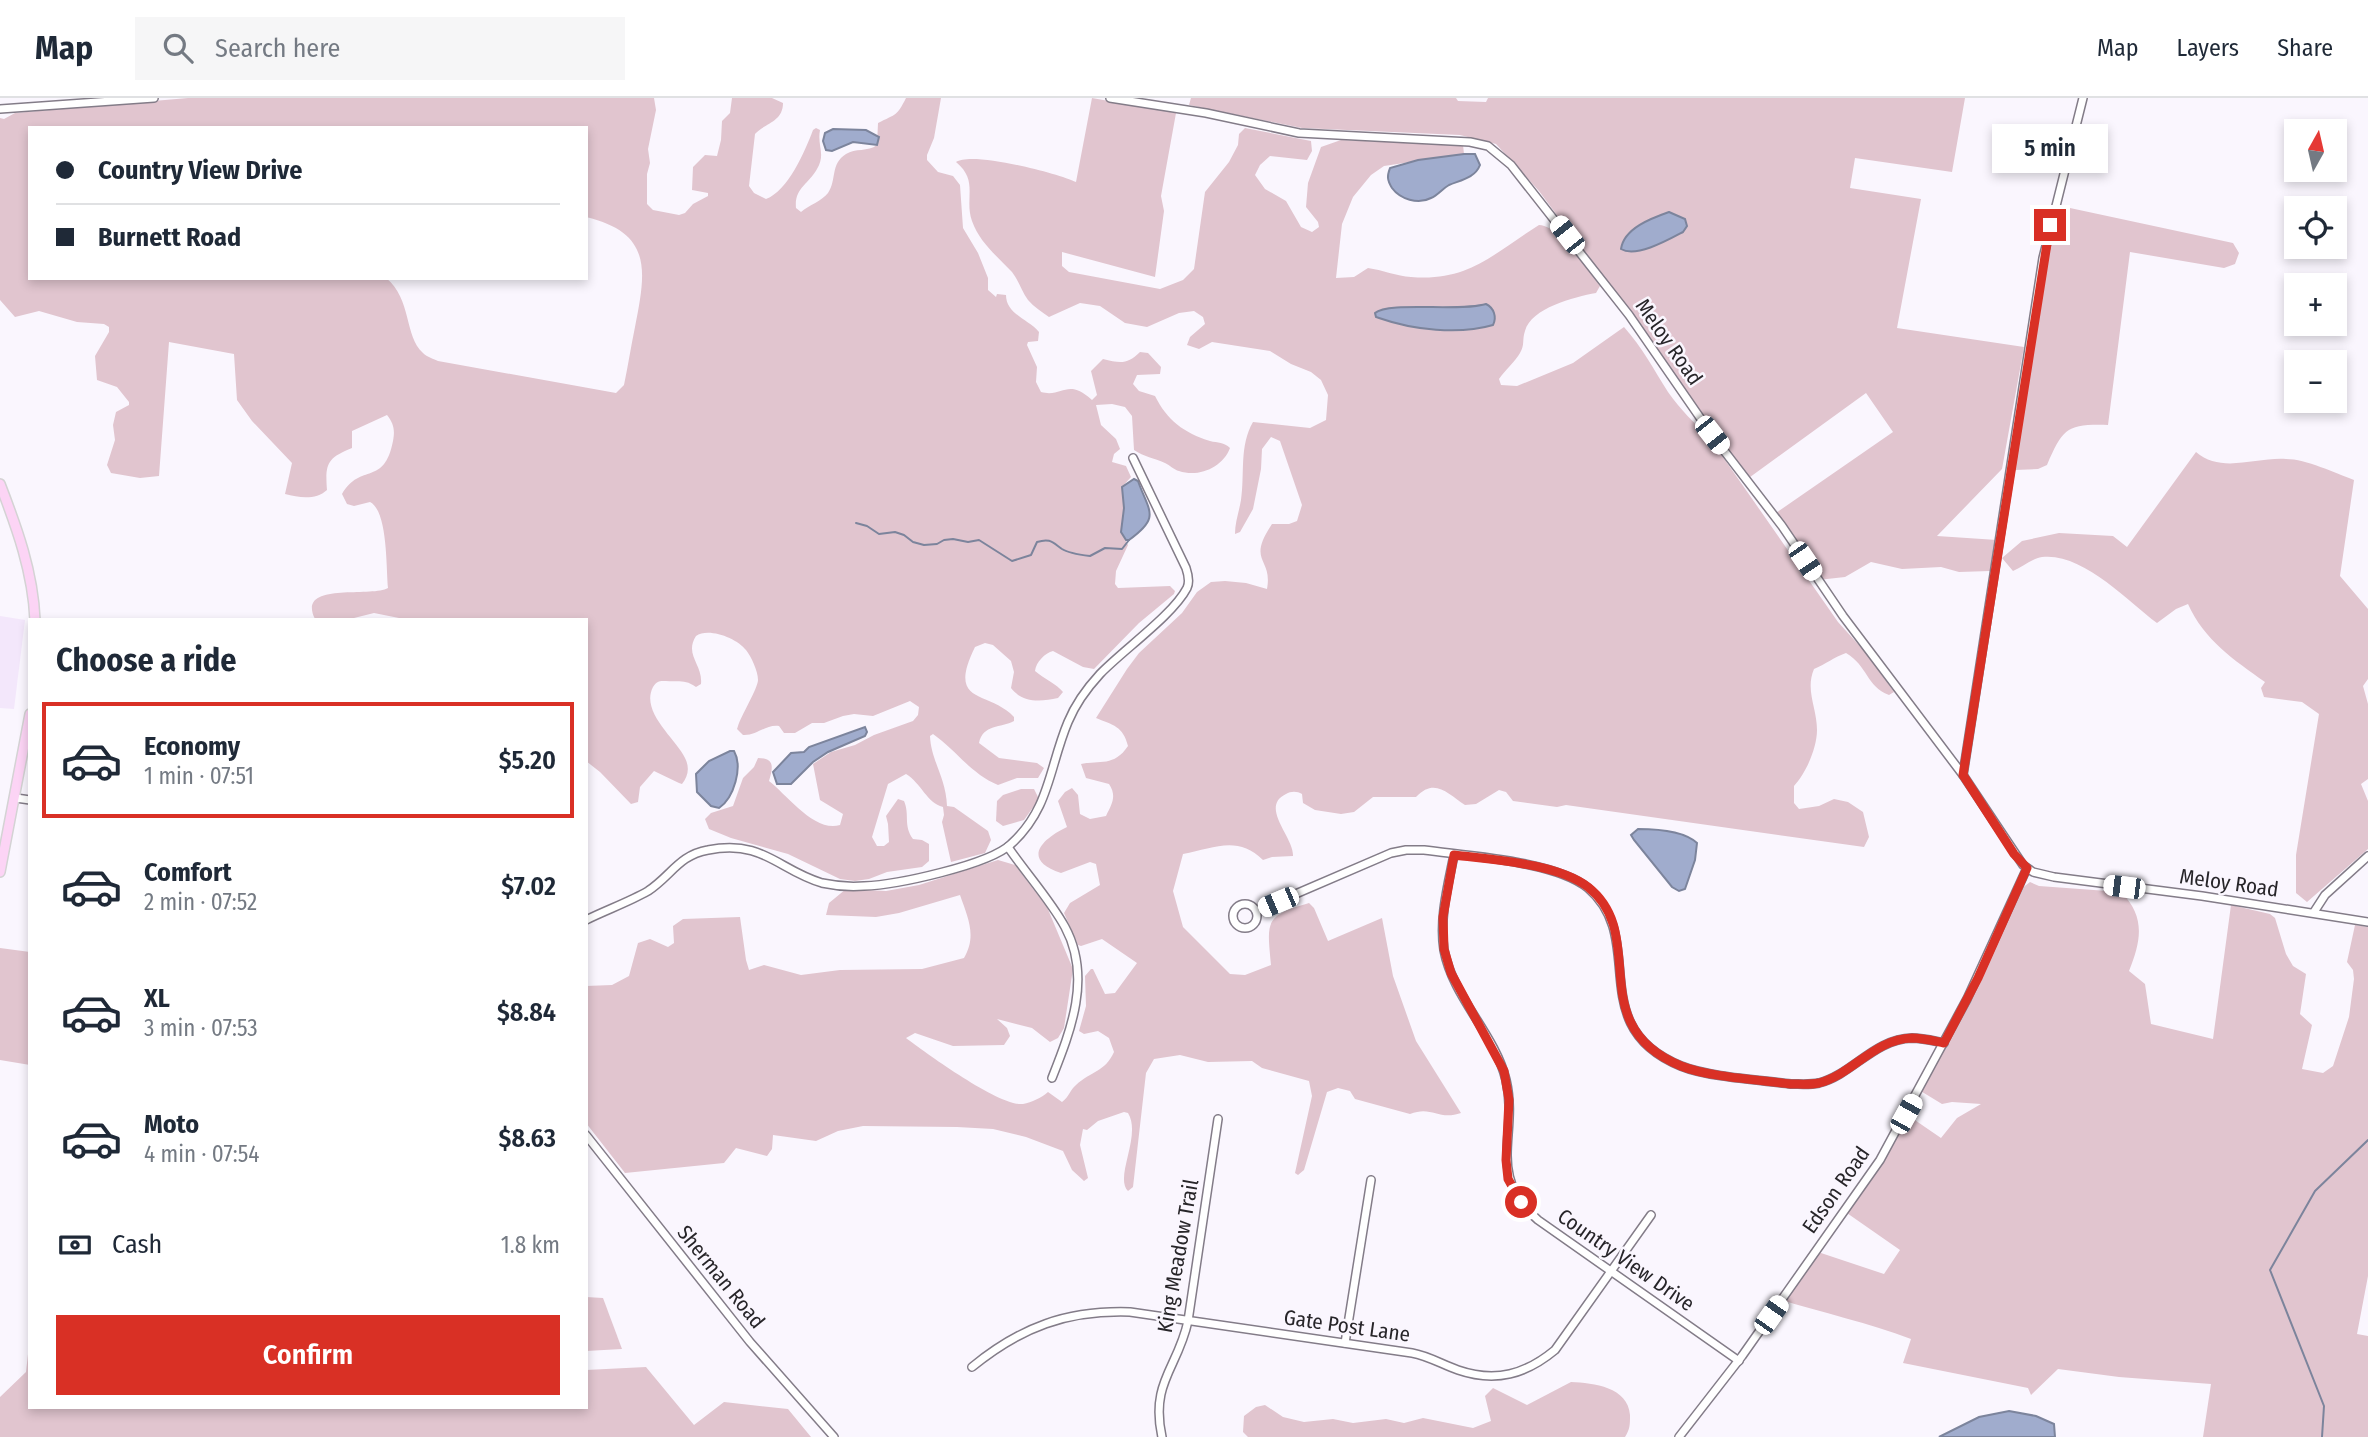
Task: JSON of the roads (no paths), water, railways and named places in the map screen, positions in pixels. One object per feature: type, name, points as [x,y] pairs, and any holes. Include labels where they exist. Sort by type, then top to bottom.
[{"type":"main road","points":[[0,484],[22,544],[32,589],[35,618]]},
{"type":"main road","points":[[0,872],[28,726]]},
{"type":"street","points":[[0,109],[154,98]]},
{"type":"street","name":"Meloy Road","points":[[1110,98],[1206,113],[1299,133],[1470,142],[1488,146],[1511,165],[1629,314],[1712,435],[1782,526],[1843,616],[1963,775],[2014,854],[2027,868],[2038,874],[2064,879],[2314,912],[2368,922]]},
{"type":"street","points":[[1963,775],[2043,258],[2083,98]]},
{"type":"street","points":[[588,919],[645,892],[663,880],[684,858],[710,849],[729,848],[763,853],[814,880],[854,887],[897,881],[954,868],[994,855],[1008,847],[1022,834],[1046,795],[1062,736],[1075,706],[1099,675],[1168,610],[1186,590],[1189,582],[1186,568],[1133,458]]},
{"type":"street","points":[[16,798],[28,800]]},
{"type":"street","points":[[1008,847],[1058,916],[1069,937],[1076,961],[1078,993],[1075,1011],[1052,1078]]},
{"type":"street","points":[[1256,911],[1391,853],[1406,850],[1424,850],[1543,867],[1587,887],[1609,915],[1615,930],[1621,994],[1630,1023],[1653,1049],[1682,1066],[1805,1084],[1834,1076],[1865,1055],[1893,1041],[1910,1038],[1944,1043]]},
{"type":"street","name":"Country View Drive","points":[[1454,855],[1443,917],[1444,949],[1451,973],[1504,1071],[1509,1100],[1506,1160],[1508,1179],[1529,1212],[1739,1361]]},
{"type":"street","points":[[2314,912],[2325,895],[2368,856]]},
{"type":"street","name":"Edson Road","points":[[1679,1437],[1739,1361],[1880,1160],[1983,968],[2027,868]]},
{"type":"street","name":"King Meadow Trail","points":[[1162,1437],[1158,1413],[1161,1388],[1178,1353],[1188,1321],[1218,1119]]},
{"type":"street","name":"Sherman Road","points":[[588,1138],[750,1342],[834,1437]]},
{"type":"street","points":[[1345,1343],[1371,1180]]},
{"type":"street","name":"Gate Post Lane","points":[[972,1367],[988,1353],[1026,1330],[1084,1313],[1130,1312],[1425,1356],[1460,1371],[1500,1377],[1537,1365],[1555,1350],[1651,1215]]},
{"type":"water","points":[[833,129],[866,130],[879,137],[877,145],[853,142],[832,151],[826,150],[823,141],[825,133]]},
{"type":"water","points":[[1475,154],[1480,165],[1478,169],[1471,176],[1449,185],[1426,200],[1404,198],[1395,192],[1389,183],[1390,168],[1418,160]]},
{"type":"water","points":[[1669,212],[1685,219],[1687,226],[1683,232],[1643,250],[1621,249],[1627,235],[1633,230]]},
{"type":"water","points":[[1486,304],[1494,313],[1493,325],[1466,330],[1406,326],[1376,317],[1375,313],[1394,308]]},
{"type":"water","points":[[1134,479],[1138,481],[1150,514],[1139,532],[1126,540],[1121,532],[1124,508],[1122,487]]},
{"type":"water","points":[[865,727],[865,736],[828,752],[813,762],[791,784],[777,784],[773,772],[791,753],[804,752],[809,747]]},
{"type":"water","points":[[734,751],[737,758],[736,782],[729,797],[719,808],[711,806],[697,792],[696,774],[709,761]]},
{"type":"water","points":[[1638,829],[1677,833],[1697,843],[1695,860],[1685,889],[1679,891],[1672,887],[1634,840],[1631,835]]},
{"type":"water","points":[[2009,1411],[2036,1416],[2054,1424],[2055,1437],[1939,1437],[1979,1417]]},
{"type":"waterway","points":[[856,523],[879,534],[895,532],[924,545],[953,539],[968,542],[979,540],[1012,561],[1031,555],[1037,542],[1045,540],[1068,552],[1090,556],[1105,548],[1122,549],[1129,540]]},
{"type":"waterway","points":[[2322,1437],[2324,1406],[2270,1270],[2315,1191],[2368,1140]]}]
